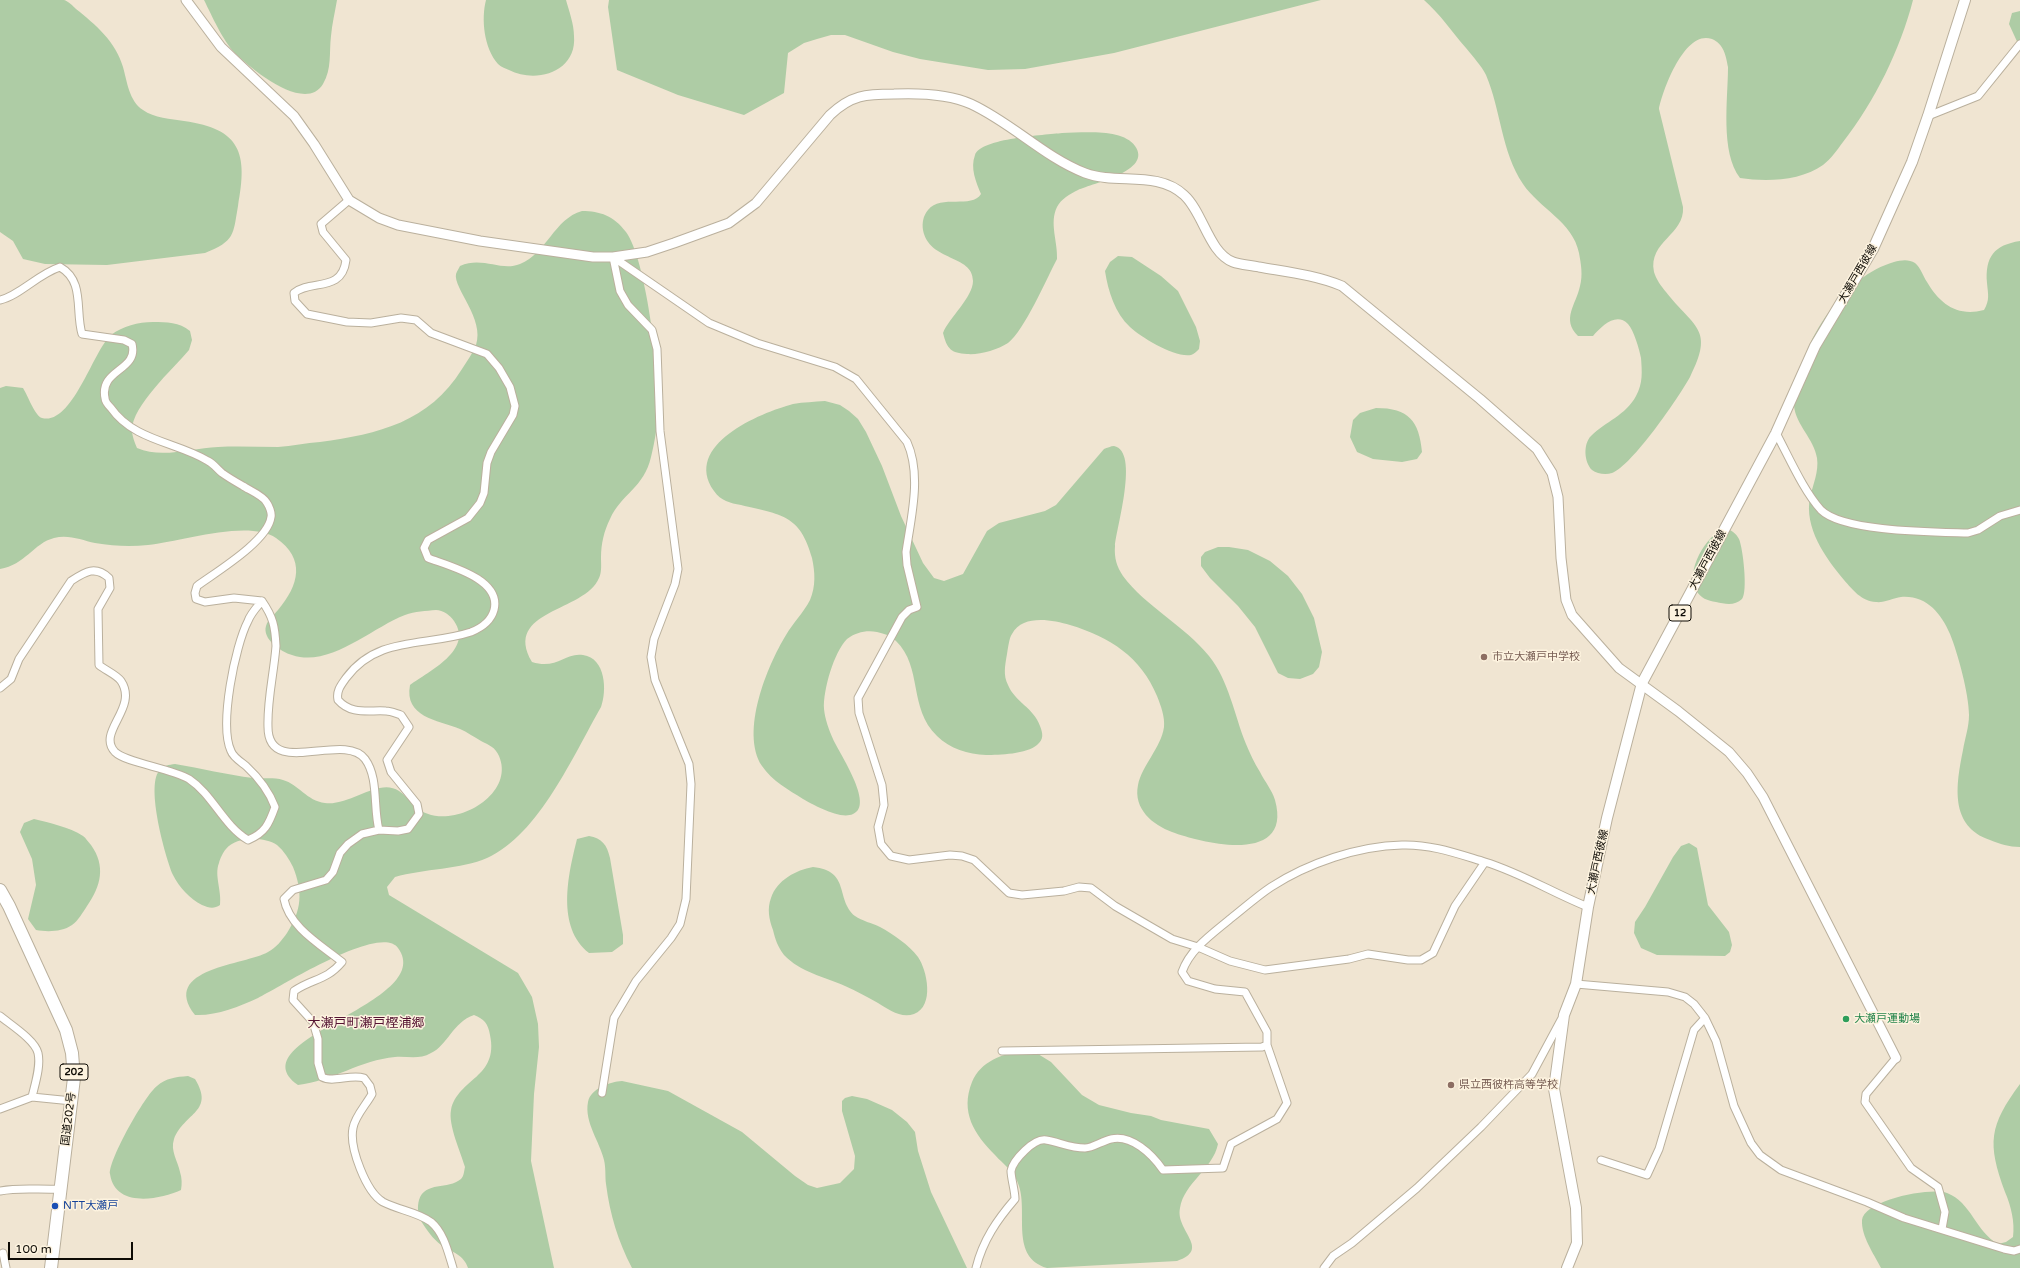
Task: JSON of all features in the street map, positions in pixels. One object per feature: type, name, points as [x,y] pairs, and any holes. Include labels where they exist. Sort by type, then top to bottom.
[{"type":"highway","name":"国道202号","points":[[0,890],[29,946],[66,1030],[72,1053],[74,1072],[72,1101],[51,1268]]},
{"type":"main road","name":"大瀬戸西彼線","points":[[1567,1268],[1577,1243],[1576,1208],[1554,1089],[1564,1014],[1576,984],[1588,907],[1607,818],[1642,683],[1776,433],[1816,346],[1873,249],[1912,162],[1964,0]]},
{"type":"street","points":[[186,0],[222,46],[294,116],[349,200],[379,218],[406,226],[480,241],[593,258],[613,257],[647,252],[729,223],[756,203],[830,115],[843,103],[858,97],[877,94],[900,94],[950,98],[971,104],[1061,162],[1087,173],[1107,177],[1147,179],[1166,184],[1184,194],[1198,212],[1219,254],[1232,262],[1322,278],[1342,286],[1480,399],[1537,449],[1552,473],[1558,496],[1561,558],[1566,600],[1572,615],[1619,668],[1642,683],[1729,752],[1747,773],[1763,797],[1896,1058],[1866,1094],[1865,1102],[1911,1168],[1938,1186],[1945,1212],[1942,1229]]},
{"type":"street","points":[[1928,116],[1978,96],[2020,44]]},
{"type":"street","points":[[349,200],[321,224],[323,232],[346,260],[345,269],[337,279],[322,285],[301,288],[294,293],[295,301],[308,314],[347,322],[371,323],[400,318],[416,320],[431,333],[487,354],[499,368],[510,386],[515,406],[513,415],[491,452],[487,462],[484,493],[480,503],[468,518],[428,540],[424,548],[428,558],[477,577],[488,587],[495,606],[492,616],[480,627],[470,632],[442,639],[408,643],[379,650],[372,654],[348,676],[338,690],[338,700],[344,706],[355,711],[387,711],[401,715],[409,727],[387,760],[391,772],[417,804],[419,814],[408,828],[398,831],[379,830],[362,834],[348,844],[340,853],[333,872],[326,880],[293,890],[284,899],[286,909],[306,934],[342,962],[325,978],[304,984],[294,991],[294,1000],[313,1022],[318,1039],[318,1063],[322,1078],[327,1080],[356,1076],[364,1078],[370,1086],[372,1094],[357,1117],[353,1127],[352,1137],[368,1186],[382,1201],[430,1221],[438,1229],[453,1268]]},
{"type":"street","points":[[613,257],[710,323],[757,343],[835,367],[856,379],[907,442],[913,455],[914,488],[906,552],[907,565],[917,607],[909,610],[902,617],[858,698],[859,713],[882,785],[884,805],[878,827],[881,844],[892,856],[910,860],[950,855],[962,856],[974,860],[1009,893],[1022,895],[1064,891],[1078,887],[1091,888],[1115,906],[1172,939],[1198,947],[1230,960],[1265,970],[1349,959],[1368,954],[1408,960],[1421,960],[1433,953],[1455,906],[1485,862]]},
{"type":"street","points":[[602,1093],[614,1018],[636,981],[671,938],[680,924],[686,899],[691,784],[689,764],[655,680],[651,657],[654,639],[675,584],[678,569],[660,431],[657,349],[652,330],[628,305],[620,291],[613,257]]},
{"type":"street","points":[[0,300],[13,295],[47,271],[60,267],[67,271],[72,279],[80,303],[78,320],[82,334],[124,340],[132,344],[134,350],[132,357],[127,364],[109,377],[105,386],[105,399],[114,412],[132,428],[146,436],[184,449],[209,461],[222,473],[267,501],[272,515],[270,521],[252,547],[197,586],[195,593],[196,598],[206,602],[234,598],[262,601]]},
{"type":"street","points":[[1776,433],[1813,499],[1823,511],[1842,522],[1880,528],[1968,533],[1978,530],[2000,516],[2020,510]]},
{"type":"street","points":[[0,688],[11,679],[19,659],[71,581],[84,573],[93,570],[102,571],[110,578],[110,588],[98,609],[99,665],[120,679],[125,689],[126,696],[126,702],[111,730],[111,741],[114,751],[123,757],[179,774],[190,780],[200,788],[237,833],[248,840],[261,834],[269,822],[275,807],[271,795],[255,775],[231,753],[227,739],[226,721],[230,689],[247,622],[262,601]]},
{"type":"street","points":[[262,601],[273,618],[276,634],[268,728],[272,742],[281,751],[300,753],[346,749],[364,758],[369,766],[374,784],[376,818],[379,830]]},
{"type":"street","points":[[976,1268],[980,1253],[992,1227],[1015,1198],[1011,1171],[1021,1154],[1032,1144],[1044,1139],[1069,1147],[1086,1148],[1120,1137],[1131,1141],[1155,1157],[1163,1170],[1223,1168],[1231,1144],[1277,1119],[1287,1103],[1267,1045],[1268,1032],[1245,992],[1215,989],[1188,981],[1182,972],[1187,960],[1198,947],[1270,888],[1300,871],[1335,858],[1368,849],[1403,845],[1446,850],[1485,862],[1538,883],[1567,899],[1588,907]]},
{"type":"street","points":[[1576,984],[1668,992],[1685,996],[1694,1004],[1704,1018],[1716,1041],[1734,1106],[1751,1143],[1760,1155],[1781,1170],[1904,1218],[2004,1249],[2014,1251],[2020,1250]]},
{"type":"street","points":[[1324,1268],[1333,1256],[1352,1243],[1417,1188],[1481,1127],[1532,1074],[1564,1014]]},
{"type":"street","points":[[0,1016],[33,1043],[38,1052],[39,1061],[32,1097]]},
{"type":"street","points":[[1601,1160],[1647,1175],[1659,1149],[1694,1030],[1704,1018]]},
{"type":"street","points":[[1002,1052],[1262,1047],[1267,1045]]},
{"type":"street","points":[[0,1109],[32,1097],[72,1101]]},
{"type":"street","points":[[0,1191],[15,1188],[28,1190],[60,1189]]},
{"type":"street","points":[[3,1253],[6,1268]]},
{"type":"green space","points":[[0,0],[67,1],[97,27],[110,42],[120,58],[129,90],[138,106],[152,115],[203,125],[218,130],[229,137],[236,147],[240,158],[242,171],[235,224],[231,236],[227,241],[215,249],[205,253],[107,265],[45,264],[23,259],[13,241],[0,232]]},
{"type":"green space","points":[[204,0],[337,0],[331,32],[328,73],[323,84],[315,92],[304,94],[291,91],[265,77],[242,60],[226,42]]},
{"type":"green space","points":[[486,0],[566,0],[574,31],[573,48],[569,58],[562,66],[553,72],[542,75],[531,76],[520,74],[500,66],[493,57],[485,33],[484,16]]},
{"type":"green space","points":[[609,0],[1321,0],[1114,53],[1025,69],[988,70],[920,59],[893,52],[845,35],[831,35],[804,43],[788,53],[784,93],[744,115],[678,95],[617,70],[608,7]]},
{"type":"green space","points":[[1424,0],[1913,0],[1908,19],[1894,56],[1866,110],[1826,163],[1814,170],[1794,177],[1772,180],[1740,178],[1734,167],[1727,140],[1726,125],[1728,67],[1722,47],[1712,39],[1702,38],[1693,43],[1684,51],[1670,75],[1659,109],[1683,207],[1682,217],[1673,232],[1656,253],[1654,272],[1662,287],[1698,330],[1701,338],[1701,348],[1690,377],[1666,414],[1643,445],[1621,468],[1612,473],[1602,474],[1592,470],[1587,462],[1586,448],[1588,439],[1627,408],[1636,396],[1642,377],[1641,358],[1638,345],[1628,324],[1619,319],[1609,322],[1593,336],[1578,336],[1573,330],[1570,318],[1580,286],[1582,274],[1576,242],[1563,224],[1530,193],[1523,184],[1510,158],[1486,75],[1477,61],[1446,23]]},
{"type":"green space","points":[[2020,11],[2020,48],[2009,24],[2012,13]]},
{"type":"green space","points":[[1090,132],[1121,136],[1129,140],[1135,146],[1138,155],[1136,162],[1129,169],[1119,175],[1085,187],[1066,197],[1059,204],[1054,219],[1057,259],[1028,316],[1014,337],[1004,346],[994,350],[972,354],[957,353],[950,349],[946,343],[943,333],[969,294],[973,281],[971,272],[959,261],[933,248],[927,240],[923,230],[923,220],[925,215],[934,205],[948,202],[971,201],[981,194],[973,170],[975,155],[980,149],[1014,138],[1062,133]]},
{"type":"green space","points":[[582,211],[601,213],[617,222],[626,232],[640,266],[654,342],[658,389],[656,432],[648,468],[638,484],[615,510],[606,528],[603,538],[601,571],[599,578],[591,589],[536,622],[528,632],[526,645],[532,662],[541,664],[554,663],[577,655],[591,657],[596,662],[603,676],[604,693],[601,707],[567,769],[539,813],[506,847],[477,862],[395,877],[387,887],[389,895],[518,973],[532,997],[538,1024],[539,1047],[534,1094],[531,1161],[554,1268],[468,1268],[461,1257],[441,1245],[430,1234],[420,1219],[418,1205],[422,1194],[426,1190],[456,1182],[461,1179],[463,1175],[465,1167],[451,1123],[451,1110],[455,1099],[461,1091],[476,1077],[489,1060],[491,1049],[490,1035],[487,1024],[474,1015],[467,1018],[455,1028],[437,1050],[427,1055],[382,1059],[311,1083],[298,1085],[286,1068],[293,1052],[313,1036],[367,1003],[390,986],[403,968],[398,948],[388,943],[371,944],[351,950],[307,971],[258,998],[235,1008],[211,1014],[195,1015],[187,999],[188,987],[196,978],[210,971],[257,957],[276,946],[287,933],[296,916],[299,901],[298,885],[293,867],[284,852],[277,845],[265,840],[250,839],[236,842],[231,845],[225,850],[220,860],[217,873],[220,905],[211,908],[193,899],[178,884],[173,875],[158,822],[155,791],[156,779],[159,771],[164,766],[175,764],[243,777],[280,779],[293,785],[313,799],[325,803],[335,803],[383,787],[399,791],[415,806],[428,814],[443,816],[459,814],[475,808],[488,798],[498,786],[502,771],[499,756],[496,750],[463,730],[424,716],[417,711],[409,696],[410,685],[447,659],[454,650],[458,641],[459,632],[454,621],[446,613],[439,610],[413,613],[392,621],[350,645],[321,656],[306,658],[292,655],[273,644],[267,636],[266,626],[268,621],[285,601],[291,591],[295,582],[295,563],[286,546],[276,538],[264,533],[249,531],[214,533],[162,543],[135,546],[108,545],[70,537],[59,537],[41,544],[23,559],[9,567],[0,569],[0,388],[6,386],[23,388],[34,410],[39,416],[42,418],[53,417],[63,411],[72,399],[81,386],[104,343],[111,335],[121,329],[136,324],[147,322],[168,322],[182,326],[190,331],[192,340],[189,350],[154,388],[139,410],[134,420],[132,430],[137,448],[156,453],[166,453],[218,447],[278,447],[342,439],[382,429],[401,422],[434,402],[449,387],[475,348],[478,335],[476,325],[473,315],[456,280],[456,274],[460,266],[468,263],[484,263],[506,266],[520,264],[537,252],[564,221],[572,215]]},
{"type":"green space","points":[[2020,241],[2020,847],[2001,844],[1977,834],[1968,825],[1962,815],[1958,803],[1958,777],[1968,724],[1969,706],[1956,652],[1950,634],[1942,619],[1932,607],[1925,602],[1910,597],[1901,597],[1879,602],[1866,600],[1851,588],[1823,552],[1813,531],[1809,509],[1810,497],[1816,473],[1817,458],[1815,451],[1795,413],[1794,404],[1801,366],[1818,328],[1830,310],[1859,280],[1876,269],[1894,262],[1908,260],[1915,263],[1919,267],[1932,290],[1950,307],[1966,312],[1984,310],[1988,300],[1987,274],[1990,259],[1998,249]]},
{"type":"green space","points":[[1118,256],[1132,257],[1161,276],[1178,291],[1196,327],[1200,341],[1199,349],[1191,355],[1176,353],[1159,346],[1130,327],[1116,308],[1108,286],[1105,271],[1110,262]]},
{"type":"green space","points":[[825,401],[840,405],[858,419],[866,432],[882,466],[901,516],[923,563],[934,578],[944,581],[963,574],[987,531],[999,523],[1045,511],[1056,505],[1104,449],[1114,446],[1122,451],[1125,461],[1126,475],[1125,492],[1115,546],[1118,566],[1123,576],[1142,597],[1189,635],[1199,645],[1209,656],[1222,676],[1249,751],[1275,800],[1277,821],[1271,834],[1259,842],[1242,845],[1223,844],[1186,837],[1172,832],[1158,825],[1146,815],[1142,809],[1137,794],[1138,785],[1143,770],[1159,742],[1164,727],[1164,719],[1161,708],[1150,682],[1133,660],[1111,642],[1085,630],[1047,620],[1030,621],[1023,623],[1017,628],[1010,638],[1005,666],[1005,678],[1011,691],[1033,714],[1041,729],[1042,738],[1037,745],[1032,748],[1020,752],[986,755],[960,750],[942,741],[928,725],[922,713],[910,663],[904,651],[896,641],[889,636],[877,632],[865,631],[850,637],[842,645],[830,672],[824,701],[826,721],[830,732],[854,778],[858,790],[860,800],[859,809],[853,814],[848,815],[841,815],[827,811],[803,799],[781,785],[771,776],[762,766],[756,752],[754,736],[755,718],[764,681],[771,664],[786,635],[808,604],[812,595],[814,568],[807,544],[795,525],[787,519],[767,511],[729,502],[714,491],[707,474],[708,459],[716,446],[729,434],[745,423],[779,408],[793,404]]},
{"type":"green space","points":[[1376,408],[1397,411],[1410,418],[1415,424],[1421,441],[1422,452],[1417,459],[1402,462],[1373,459],[1357,452],[1350,437],[1353,420],[1360,413]]},
{"type":"green space","points":[[1725,528],[1733,532],[1739,539],[1744,570],[1744,595],[1742,599],[1736,603],[1730,604],[1713,602],[1704,599],[1696,590],[1693,582],[1693,573],[1699,554],[1711,538]]},
{"type":"green space","points":[[1218,547],[1248,550],[1270,561],[1288,576],[1302,594],[1314,618],[1322,652],[1319,667],[1313,674],[1300,679],[1288,678],[1278,673],[1255,627],[1238,606],[1210,578],[1201,566],[1201,557],[1205,552]]},
{"type":"green space","points":[[34,819],[66,828],[83,836],[91,845],[99,861],[100,876],[96,891],[92,898],[74,923],[59,930],[36,930],[28,919],[36,885],[32,859],[20,832],[24,823]]},
{"type":"green space","points":[[589,836],[601,840],[607,849],[610,858],[623,935],[623,944],[612,952],[589,953],[579,942],[572,929],[568,915],[568,884],[577,839]]},
{"type":"green space","points":[[1689,843],[1697,848],[1708,905],[1729,932],[1732,945],[1730,952],[1725,956],[1657,955],[1641,948],[1634,933],[1635,922],[1673,857],[1681,846]]},
{"type":"green space","points":[[813,867],[833,874],[841,887],[845,902],[855,916],[890,933],[905,944],[918,957],[924,970],[927,987],[925,1004],[921,1010],[909,1015],[895,1013],[854,990],[797,966],[784,955],[777,943],[770,922],[769,910],[771,898],[782,881],[794,873]]},
{"type":"green space","points":[[1023,1051],[1038,1054],[1051,1062],[1082,1095],[1099,1105],[1131,1113],[1151,1116],[1161,1120],[1209,1129],[1218,1144],[1215,1153],[1205,1169],[1192,1183],[1180,1208],[1182,1224],[1192,1245],[1192,1251],[1187,1256],[1177,1261],[1047,1268],[1036,1262],[1028,1254],[1024,1245],[1022,1233],[1021,1197],[1017,1181],[1012,1173],[987,1147],[975,1131],[968,1113],[969,1093],[972,1082],[981,1069],[993,1060],[1007,1054]]},
{"type":"green space","points":[[188,1076],[195,1079],[202,1098],[200,1105],[179,1130],[173,1143],[181,1176],[181,1190],[172,1194],[150,1198],[129,1197],[120,1192],[114,1185],[110,1174],[111,1166],[121,1142],[144,1101],[160,1083],[171,1078]]},
{"type":"green space","points":[[622,1081],[668,1091],[742,1132],[795,1176],[808,1185],[817,1188],[840,1183],[854,1169],[855,1156],[842,1111],[842,1101],[845,1098],[852,1096],[867,1099],[892,1110],[907,1122],[915,1132],[918,1151],[931,1192],[967,1268],[632,1268],[612,1217],[606,1184],[604,1160],[590,1124],[587,1109],[590,1097],[597,1089],[607,1084]]},
{"type":"green space","points":[[2020,1084],[2020,1268],[1881,1268],[1866,1239],[1862,1226],[1862,1220],[1866,1213],[1874,1206],[1899,1197],[1927,1192],[1947,1193],[1962,1203],[1990,1239],[1998,1244],[2006,1242],[2013,1237],[2011,1208],[1995,1160],[1994,1135],[2002,1112]]},
{"type":"place","name":"市立大瀬戸中学校","points":[[1484,657]]},
{"type":"place","name":"大瀬戸運動場","points":[[1846,1019]]},
{"type":"place","name":"県立西彼杵高等学校","points":[[1451,1085]]},
{"type":"place","name":"NTT大瀬戸","points":[[55,1206]]},
{"type":"district","name":"大瀬戸町瀬戸樫浦郷","points":[[366,1024]]}]
